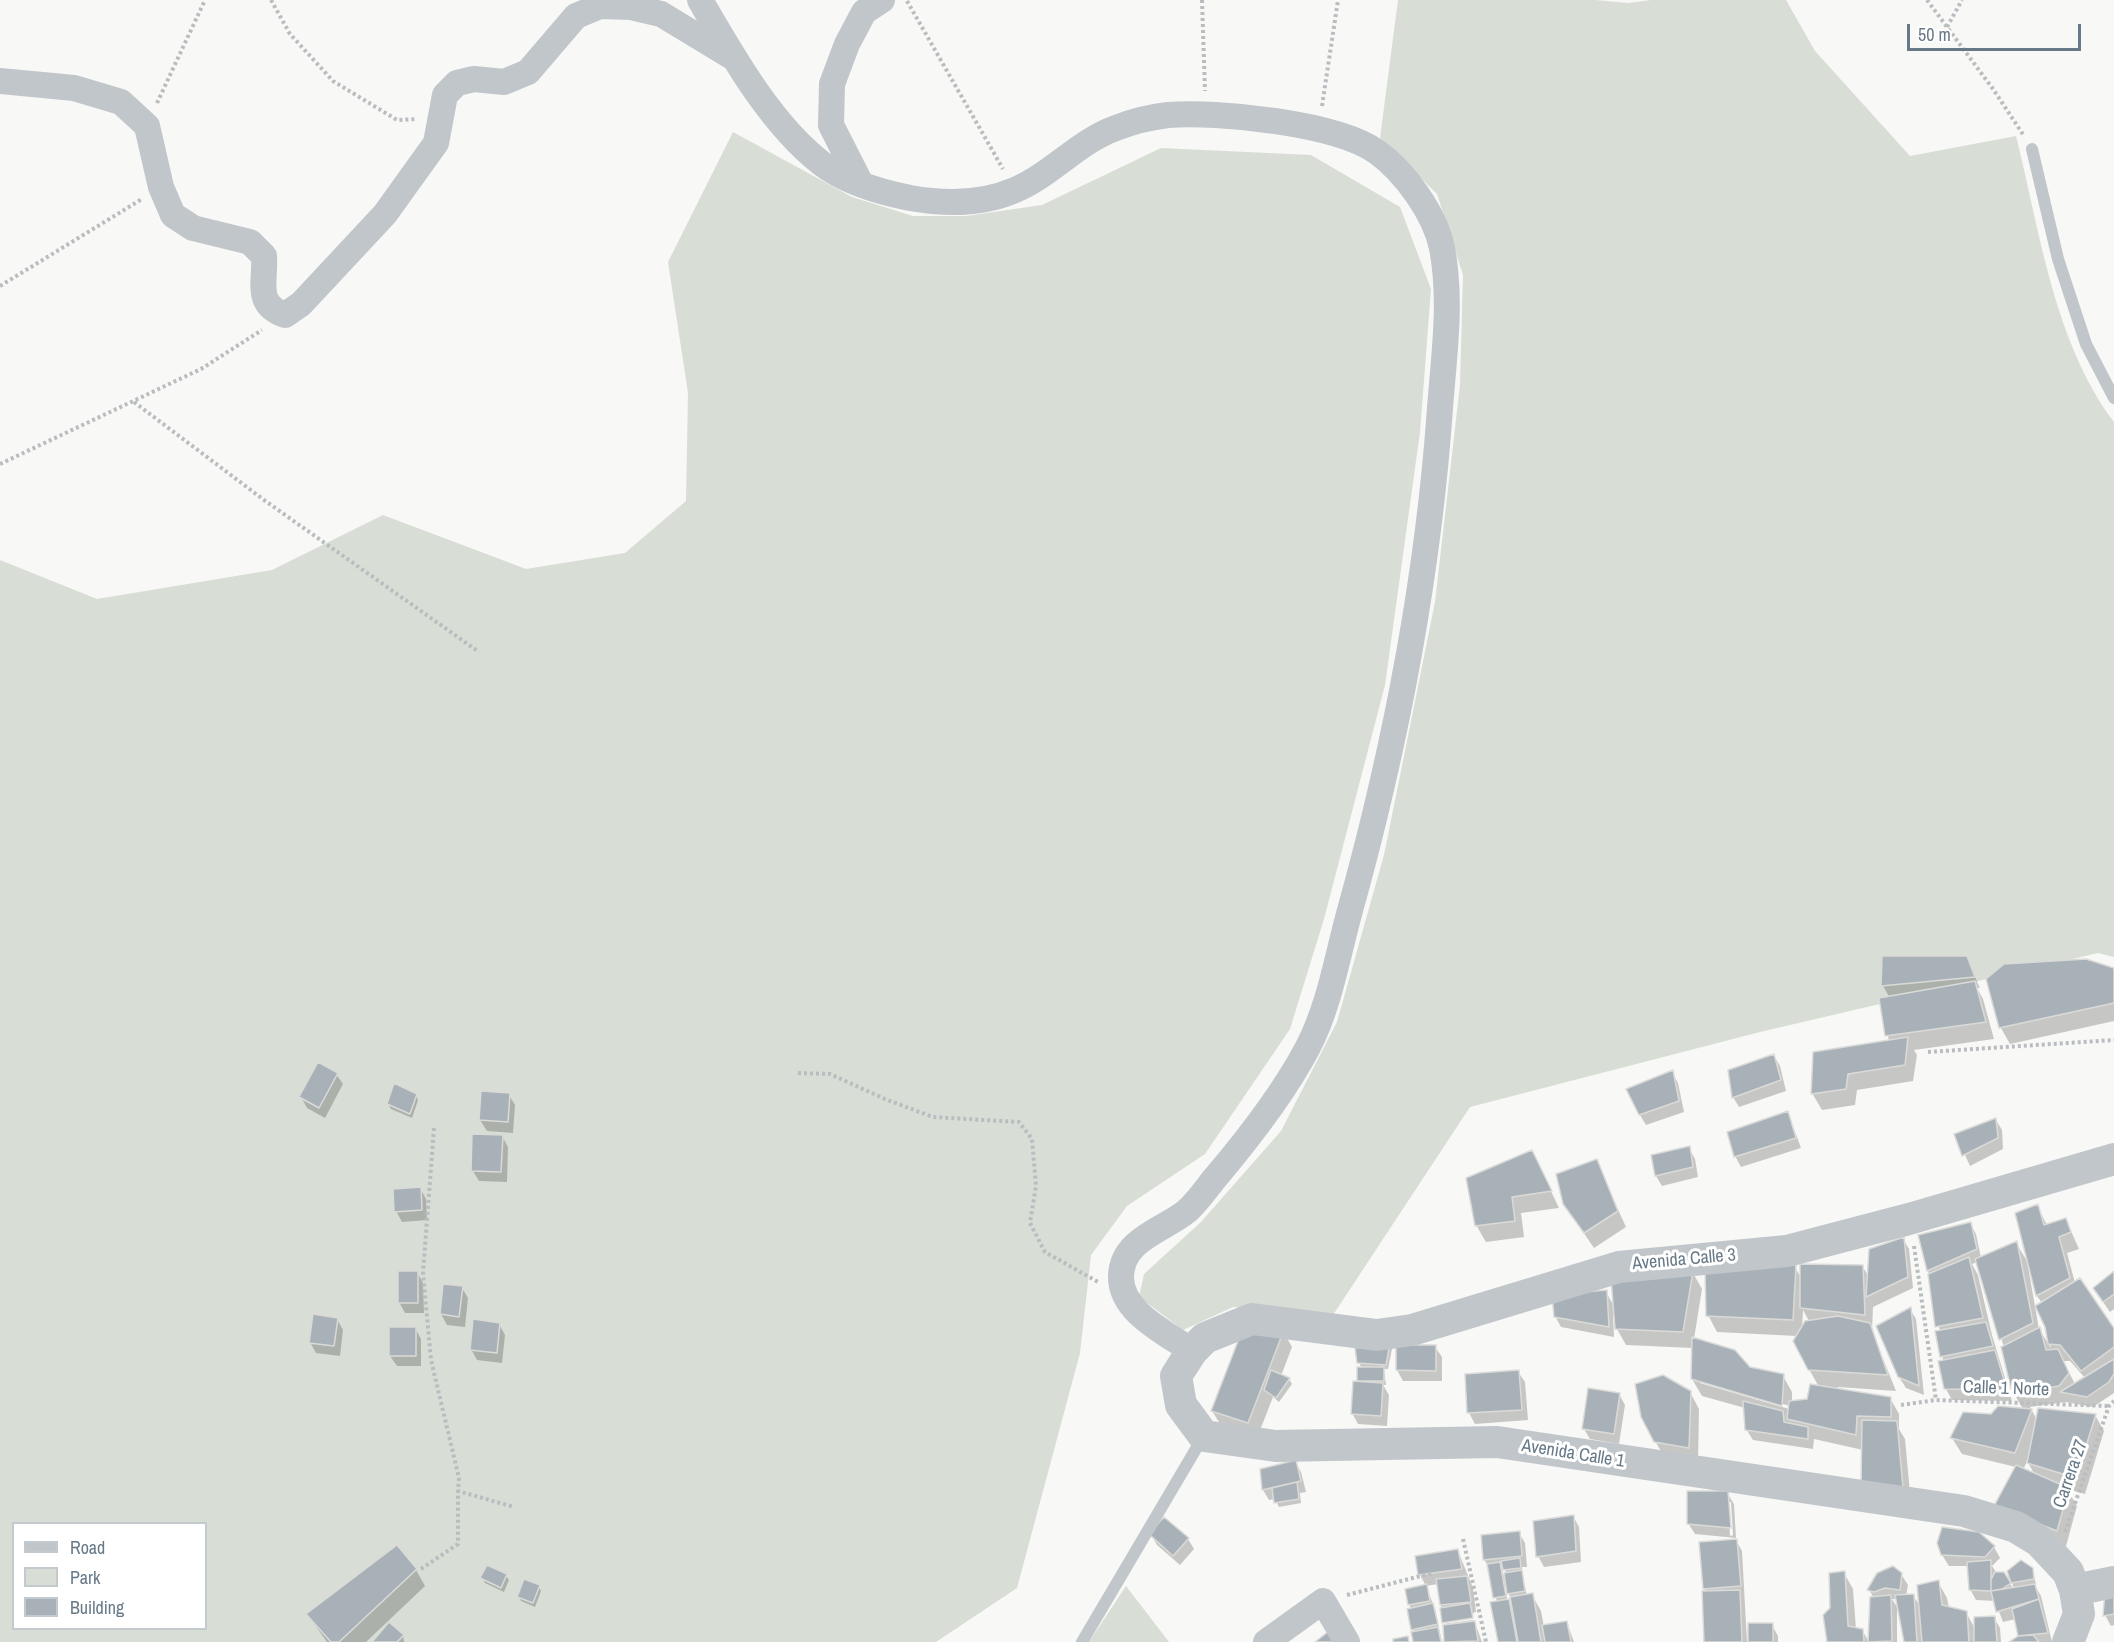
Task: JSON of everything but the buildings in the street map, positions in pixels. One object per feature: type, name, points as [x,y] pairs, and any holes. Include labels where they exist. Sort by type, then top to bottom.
[{"type":"street","points":[[700,0],[735,59],[786,130],[823,165],[861,184],[894,194],[939,203],[983,199],[1015,190],[1111,129],[1165,116],[1206,116],[1319,128],[1376,151],[1420,197],[1441,241],[1448,295],[1436,470],[1412,640],[1380,803],[1322,1014],[1307,1049],[1261,1121],[1185,1213],[1150,1232],[1128,1254],[1121,1276],[1127,1299],[1139,1315],[1192,1351],[1176,1376],[1181,1405],[1203,1436]]},
{"type":"street","points":[[861,184],[831,125],[832,84],[847,44],[864,12],[882,0]]},
{"type":"street","points":[[0,81],[74,88],[122,102],[147,126],[161,187],[173,215],[193,228],[250,242],[264,256],[263,297],[272,310],[285,315],[301,304],[385,214],[436,143],[438,117],[445,94],[458,83],[474,79],[504,82],[528,72],[576,16],[600,6],[632,7],[661,14],[735,59]]},
{"type":"street","name":"Avenida Calle 3","points":[[1192,1351],[1205,1338],[1252,1319],[1377,1335],[1412,1330],[1619,1267],[1786,1251],[1909,1219],[2114,1159]]},
{"type":"street","name":"Avenida Calle 1","points":[[1203,1436],[1276,1446],[1497,1442],[1964,1511],[2016,1527],[2039,1541],[2068,1572],[2075,1590]]},
{"type":"street","points":[[2068,1642],[2079,1614],[2075,1590],[2114,1582]]},
{"type":"street","points":[[1266,1642],[1323,1601],[1347,1642]]},
{"type":"lane","points":[[2032,149],[2058,259],[2086,344],[2111,392]]},
{"type":"lane","points":[[1082,1642],[1203,1436]]},
{"type":"path","points":[[147,126],[205,0]]},
{"type":"path","points":[[271,0],[290,34],[333,81],[397,120],[438,117]]},
{"type":"path","points":[[906,0],[1015,190]]},
{"type":"path","points":[[1202,0],[1206,116]]},
{"type":"path","points":[[1319,128],[1338,0]]},
{"type":"path","points":[[1927,0],[1993,89],[2032,149]]},
{"type":"path","points":[[1947,27],[1962,0]]},
{"type":"path","points":[[0,286],[161,187]]},
{"type":"path","points":[[0,464],[201,369],[285,315]]},
{"type":"path","points":[[134,402],[264,500],[479,652]]},
{"type":"path","points":[[1928,1052],[2114,1040]]},
{"type":"path","points":[[798,1072],[830,1074],[885,1100],[933,1117],[1019,1122],[1032,1139],[1036,1186],[1030,1223],[1045,1252],[1127,1299]]},
{"type":"path","points":[[421,1569],[458,1544],[459,1478],[431,1360],[423,1273],[434,1128]]},
{"type":"path","points":[[1915,1253],[1936,1400]]},
{"type":"path","name":"Calle 1 Norte","points":[[1901,1405],[1936,1400],[2109,1406]]},
{"type":"path","name":"Carrera 27","points":[[2056,1558],[2109,1406],[2114,1401]]},
{"type":"path","points":[[458,1491],[514,1507]]},
{"type":"path","points":[[1463,1539],[1486,1642]]},
{"type":"path","points":[[1323,1601],[1432,1573]]},
{"type":"green space","points":[[1398,0],[1595,0],[1628,3],[1651,0],[1786,0],[1815,51],[1910,156],[2016,136],[2042,248],[2063,322],[2094,391],[2114,422],[2114,957],[2098,953],[1760,1032],[1470,1107],[1333,1315],[1233,1307],[1183,1330],[1139,1297],[1144,1274],[1201,1222],[1281,1131],[1337,1022],[1384,855],[1435,602],[1460,385],[1463,275],[1437,194],[1380,138]]},
{"type":"green space","points":[[733,132],[852,197],[913,216],[966,216],[1042,205],[1161,148],[1311,155],[1400,207],[1431,289],[1420,432],[1385,685],[1324,919],[1290,1029],[1205,1154],[1127,1206],[1091,1255],[1080,1353],[1017,1588],[936,1642],[0,1642],[0,560],[97,599],[272,570],[383,515],[526,569],[625,553],[686,501],[688,393],[668,262]]},
{"type":"green space","points":[[1126,1586],[1169,1642],[1089,1642]]}]
